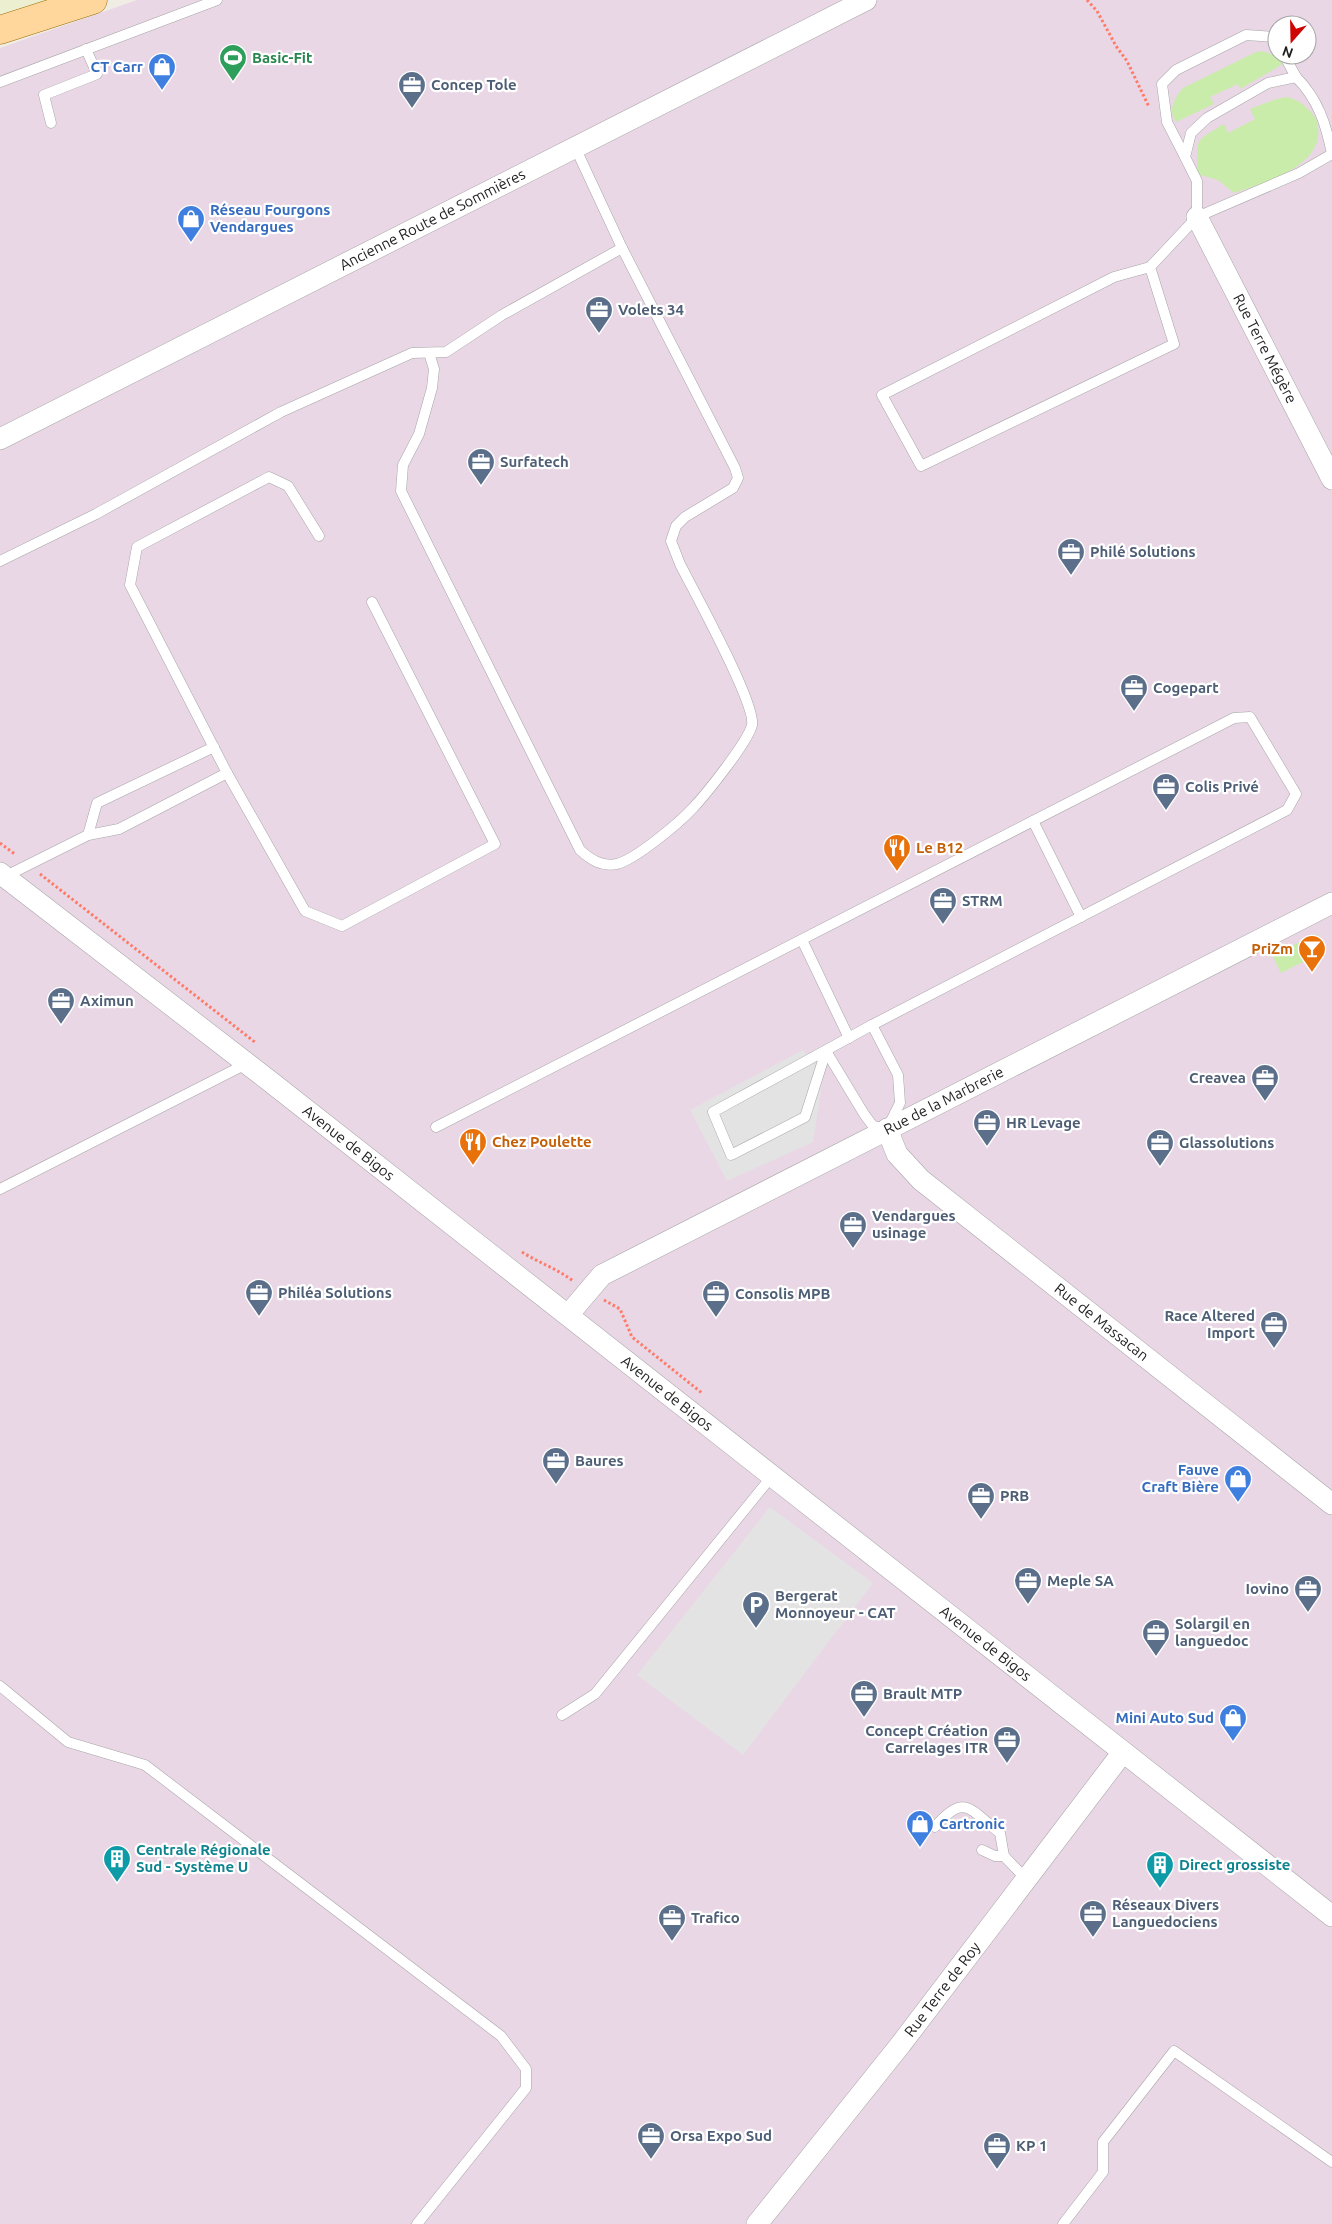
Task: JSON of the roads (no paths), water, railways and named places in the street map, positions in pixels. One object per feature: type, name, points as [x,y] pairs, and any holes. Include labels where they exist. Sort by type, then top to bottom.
[{"type":"main road","points":[[0,30],[93,0]]},
{"type":"street","name":"Ancienne Route de Sommières","points":[[0,439],[866,0]]},
{"type":"street","name":"Rue Terre Mégère","points":[[1198,217],[1332,479]]},
{"type":"street","name":"Avenue de Bigos","points":[[2,875],[568,1315],[1332,1916]]},
{"type":"street","name":"Rue de la Marbrerie","points":[[568,1315],[602,1275],[1332,903]]},
{"type":"street","name":"Rue de Massacan","points":[[887,1129],[897,1154],[921,1180],[1332,1504]]},
{"type":"street","name":"Rue Terre de Roy","points":[[757,2224],[901,2044],[1123,1752]]},
{"type":"lane","points":[[0,82],[217,0]]},
{"type":"lane","points":[[1198,217],[1197,181],[1167,122],[1162,84],[1176,70],[1246,35],[1267,36]]},
{"type":"lane","points":[[51,123],[44,95],[97,74],[86,49]]},
{"type":"lane","points":[[1150,267],[1174,344],[921,466],[882,395],[1114,277],[1150,267],[1198,217],[1299,174],[1332,154],[1328,132],[1312,93],[1296,77],[1289,65]]},
{"type":"lane","points":[[1184,156],[1191,133],[1207,118],[1268,84],[1296,77]]},
{"type":"lane","points":[[429,353],[434,369],[432,388],[419,434],[403,465],[401,491],[580,850],[589,859],[602,864],[616,864],[631,858],[693,809],[745,741],[752,724],[747,698],[680,564],[671,541],[676,526],[685,517],[733,488],[738,478],[735,468],[622,248],[575,147]]},
{"type":"lane","points":[[0,561],[96,514],[281,412],[412,354],[446,352],[502,315],[622,248]]},
{"type":"lane","points":[[319,536],[288,486],[269,477],[138,547],[130,585],[214,747],[304,911],[342,926],[495,844],[372,602]]},
{"type":"lane","points":[[436,1127],[1234,718],[1250,717],[1296,794],[1287,810],[872,1025],[713,1112],[731,1155],[805,1117],[826,1051]]},
{"type":"lane","points":[[88,835],[97,803],[214,747]]},
{"type":"lane","points":[[2,875],[88,835],[119,830],[228,773]]},
{"type":"lane","points":[[1033,821],[1081,916]]},
{"type":"lane","points":[[802,940],[849,1038]]},
{"type":"lane","points":[[826,1051],[873,1126],[887,1129],[900,1103],[898,1075],[872,1025]]},
{"type":"lane","points":[[0,1189],[246,1064]]},
{"type":"lane","points":[[562,1715],[595,1694],[772,1476]]},
{"type":"lane","points":[[0,1686],[68,1742],[145,1765],[501,2036],[526,2069],[526,2088],[417,2224]]},
{"type":"lane","points":[[935,1827],[952,1808],[960,1806],[969,1808],[1000,1833],[1004,1856],[1026,1879]]},
{"type":"lane","points":[[982,1850],[995,1856],[1004,1856]]},
{"type":"lane","points":[[1063,2224],[1103,2172],[1103,2142],[1174,2051],[1332,2162]]},
{"type":"place","name":"Basic-Fit","points":[[233,82]]},
{"type":"place","name":"CT Carr","points":[[162,91]]},
{"type":"place","name":"Concep Tole","points":[[412,109]]},
{"type":"place","name":"Réseau Fourgons Vendargues","points":[[191,243]]},
{"type":"place","name":"Volets 34","points":[[599,334]]},
{"type":"place","name":"Surfatech","points":[[481,486]]},
{"type":"place","name":"Philé Solutions","points":[[1071,576]]},
{"type":"place","name":"Cogepart","points":[[1134,712]]},
{"type":"place","name":"Colis Privé","points":[[1166,811]]},
{"type":"place","name":"Le B12","points":[[897,872]]},
{"type":"place","name":"STRM","points":[[943,925]]},
{"type":"place","name":"PriZm","points":[[1312,973]]},
{"type":"place","name":"Aximun","points":[[61,1025]]},
{"type":"place","name":"Creavea","points":[[1265,1102]]},
{"type":"place","name":"HR Levage","points":[[987,1147]]},
{"type":"place","name":"Chez Poulette","points":[[473,1166]]},
{"type":"place","name":"Glassolutions","points":[[1160,1167]]},
{"type":"place","name":"Vendargues usinage","points":[[853,1249]]},
{"type":"place","name":"Philéa Solutions","points":[[259,1317]]},
{"type":"place","name":"Consolis MPB","points":[[716,1318]]},
{"type":"place","name":"Race Altered Import","points":[[1274,1349]]},
{"type":"place","name":"Baures","points":[[556,1485]]},
{"type":"place","name":"Fauve Craft Bière","points":[[1238,1503]]},
{"type":"place","name":"PRB","points":[[981,1520]]},
{"type":"place","name":"Meple SA","points":[[1028,1605]]},
{"type":"place","name":"Iovino","points":[[1308,1613]]},
{"type":"place","name":"Bergerat Monnoyeur - CAT","points":[[756,1629]]},
{"type":"place","name":"Solargil en languedoc","points":[[1156,1657]]},
{"type":"place","name":"Brault MTP","points":[[864,1718]]},
{"type":"place","name":"Mini Auto Sud","points":[[1233,1742]]},
{"type":"place","name":"Concept Création Carrelages ITR","points":[[1007,1764]]},
{"type":"place","name":"Cartronic","points":[[920,1848]]},
{"type":"place","name":"Centrale Régionale Sud - Système U","points":[[117,1883]]},
{"type":"place","name":"Direct grossiste","points":[[1160,1889]]},
{"type":"place","name":"Réseaux Divers Languedociens","points":[[1093,1938]]},
{"type":"place","name":"Trafico","points":[[672,1942]]},
{"type":"place","name":"Orsa Expo Sud","points":[[651,2160]]},
{"type":"place","name":"KP 1","points":[[997,2170]]}]
